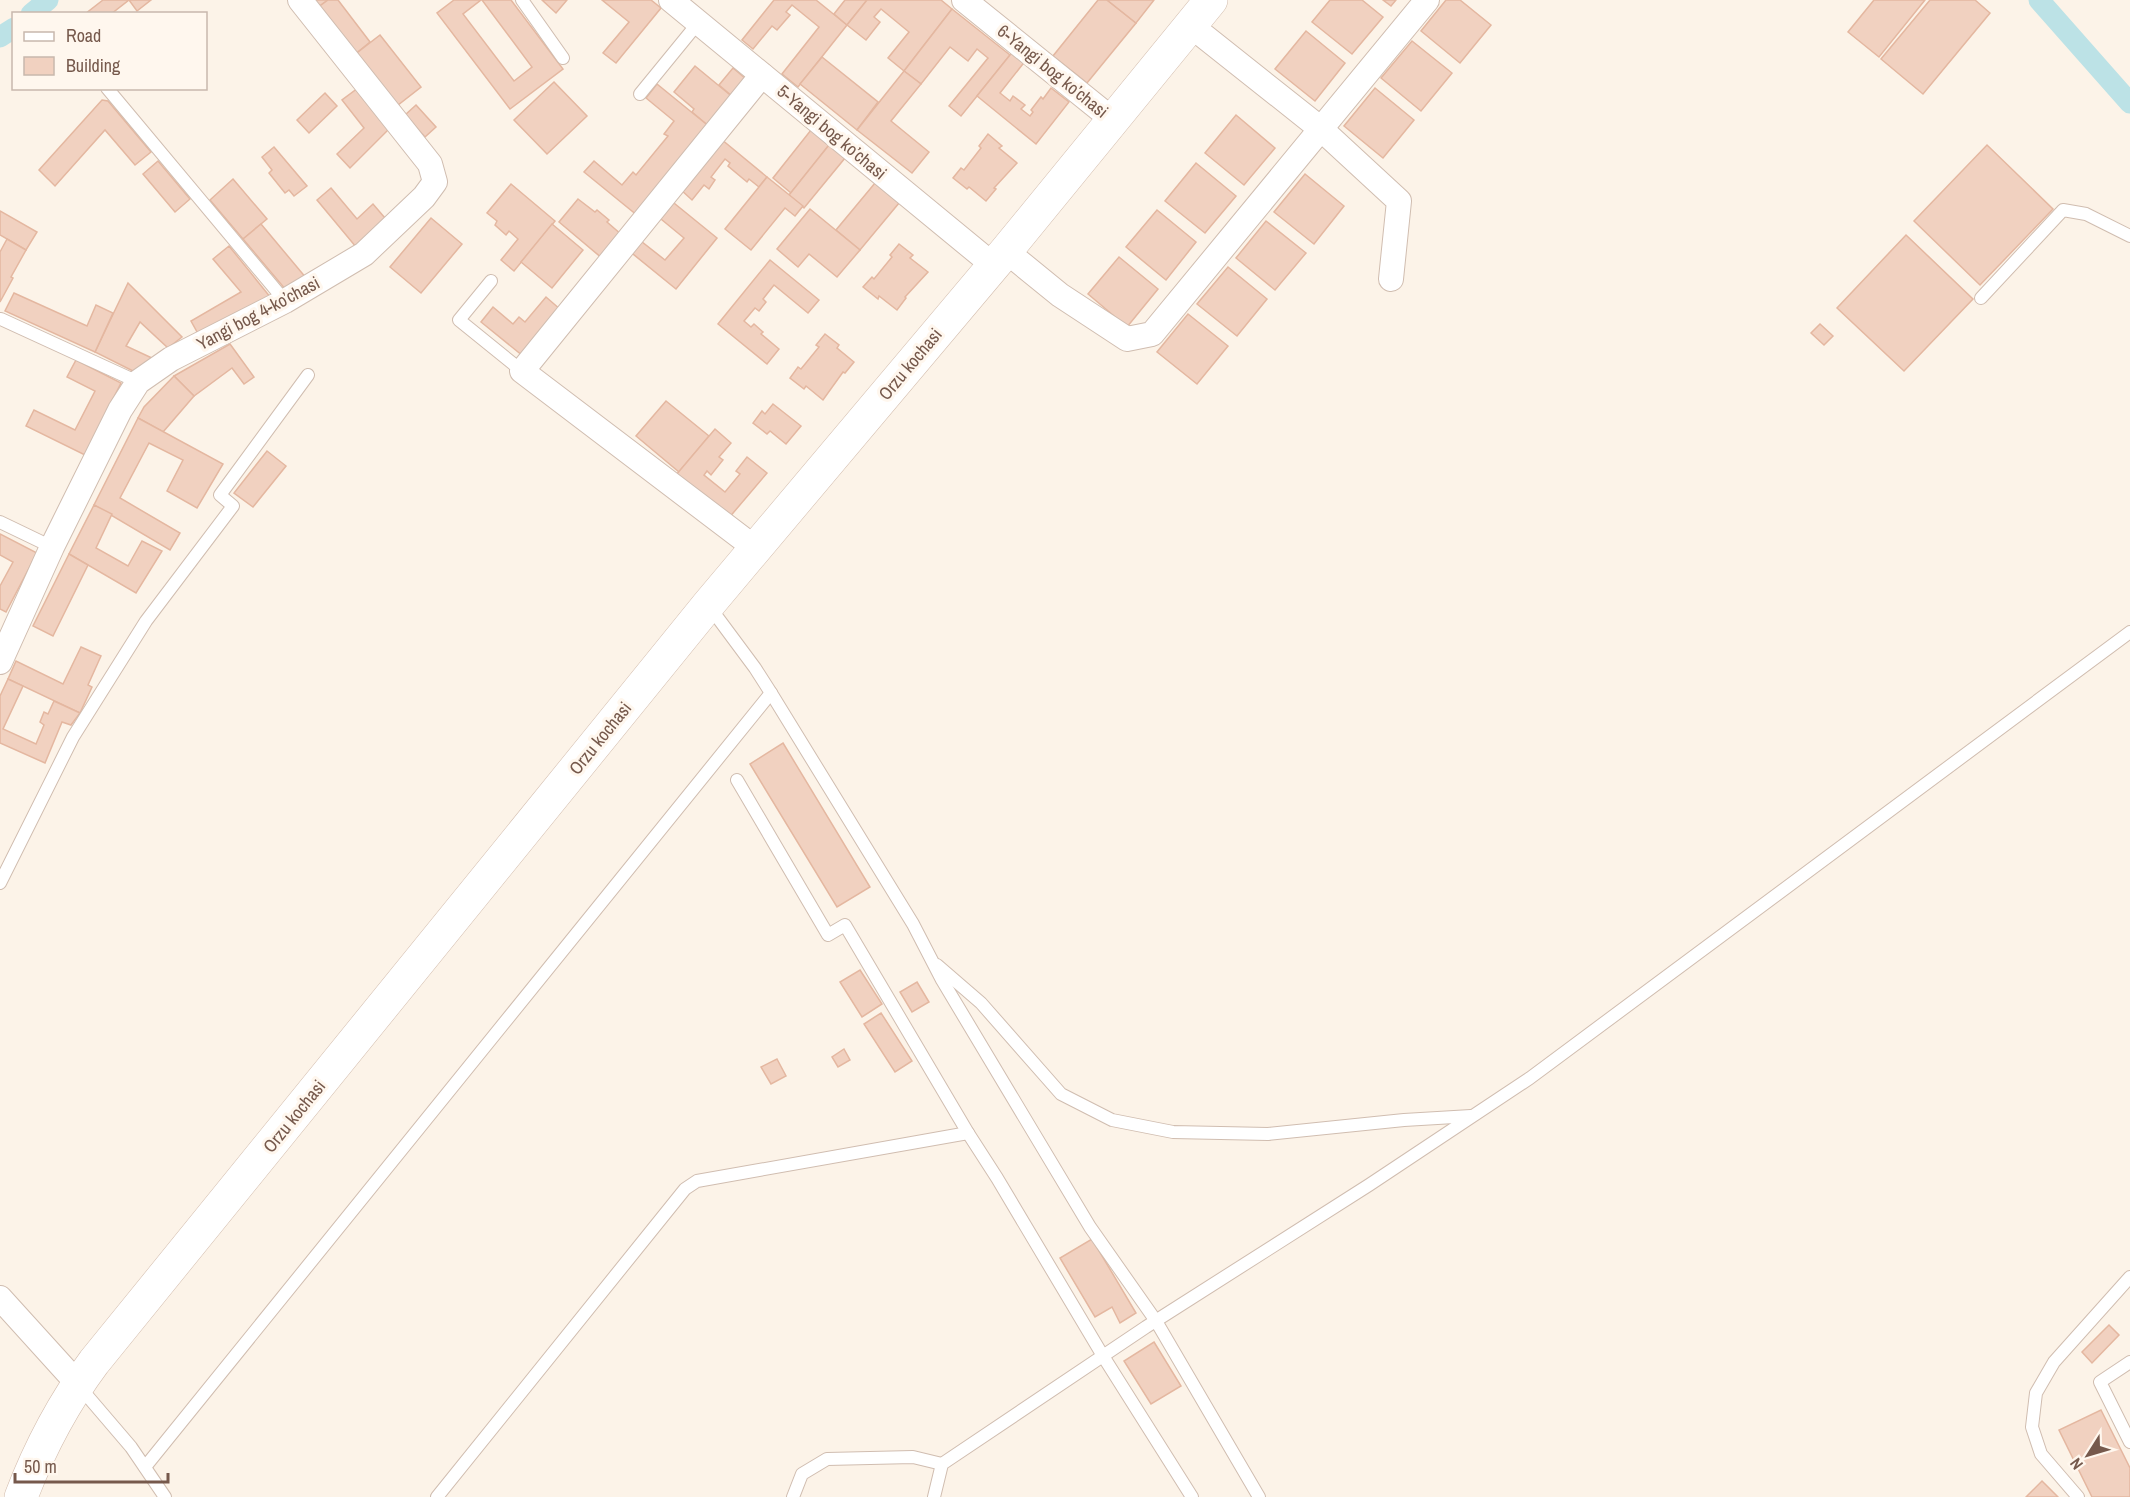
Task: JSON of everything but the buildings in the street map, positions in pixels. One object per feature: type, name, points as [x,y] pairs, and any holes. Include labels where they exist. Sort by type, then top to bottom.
[{"type":"main road","name":"Orzu kochasi","points":[[21,1497],[43,1442],[78,1384],[708,605],[999,258],[1210,0]]},
{"type":"street","name":"Yangi bog 4-koʼchasi","points":[[0,662],[52,546],[120,410],[138,382],[171,359],[285,301],[364,254],[424,197],[435,182],[430,164],[300,0]]},
{"type":"street","name":"5-Yangi bog koʼchasi","points":[[670,0],[762,75],[999,258],[1127,339],[1152,334],[1427,0]]},
{"type":"street","name":"6-Yangi bog koʼchasi","points":[[964,0],[1113,120]]},
{"type":"street","points":[[1190,25],[1321,129],[1399,201],[1391,279]]},
{"type":"street","points":[[755,548],[522,371],[762,75]]},
{"type":"street","points":[[0,1298],[78,1384]]},
{"type":"lane","points":[[522,0],[563,58]]},
{"type":"lane","points":[[640,94],[698,23]]},
{"type":"lane","points":[[109,90],[285,301]]},
{"type":"lane","points":[[1981,298],[2063,210],[2086,214],[2130,236]]},
{"type":"lane","points":[[491,281],[459,320],[522,371]]},
{"type":"lane","points":[[2,319],[138,382]]},
{"type":"lane","points":[[0,883],[73,737],[146,621],[233,506],[220,495],[308,375]]},
{"type":"lane","points":[[0,522],[52,546]]},
{"type":"lane","points":[[708,605],[771,693],[913,924],[932,961],[1090,1227],[1156,1321],[1259,1497]]},
{"type":"lane","points":[[934,1497],[942,1464],[1156,1321],[1369,1185],[1530,1078],[2130,632]]},
{"type":"lane","points":[[145,1467],[771,693]]},
{"type":"lane","points":[[737,780],[828,935],[845,925],[1103,1356],[1192,1497]]},
{"type":"lane","points":[[932,961],[981,1003],[1060,1094],[1112,1120],[1173,1132],[1268,1134],[1404,1120],[1472,1116]]},
{"type":"lane","points":[[436,1497],[685,1189],[697,1181],[968,1133]]},
{"type":"lane","points":[[2078,1497],[2041,1454],[2032,1427],[2036,1394],[2054,1362],[2130,1277]]},
{"type":"lane","points":[[2130,1362],[2100,1382],[2130,1442]]},
{"type":"lane","points":[[78,1384],[131,1447],[165,1497]]},
{"type":"lane","points":[[793,1497],[802,1474],[827,1459],[913,1457],[942,1464]]},
{"type":"waterway","points":[[33,12],[48,0]]},
{"type":"waterway","points":[[2039,0],[2130,103]]},
{"type":"waterway","points":[[0,37],[12,29]]}]
